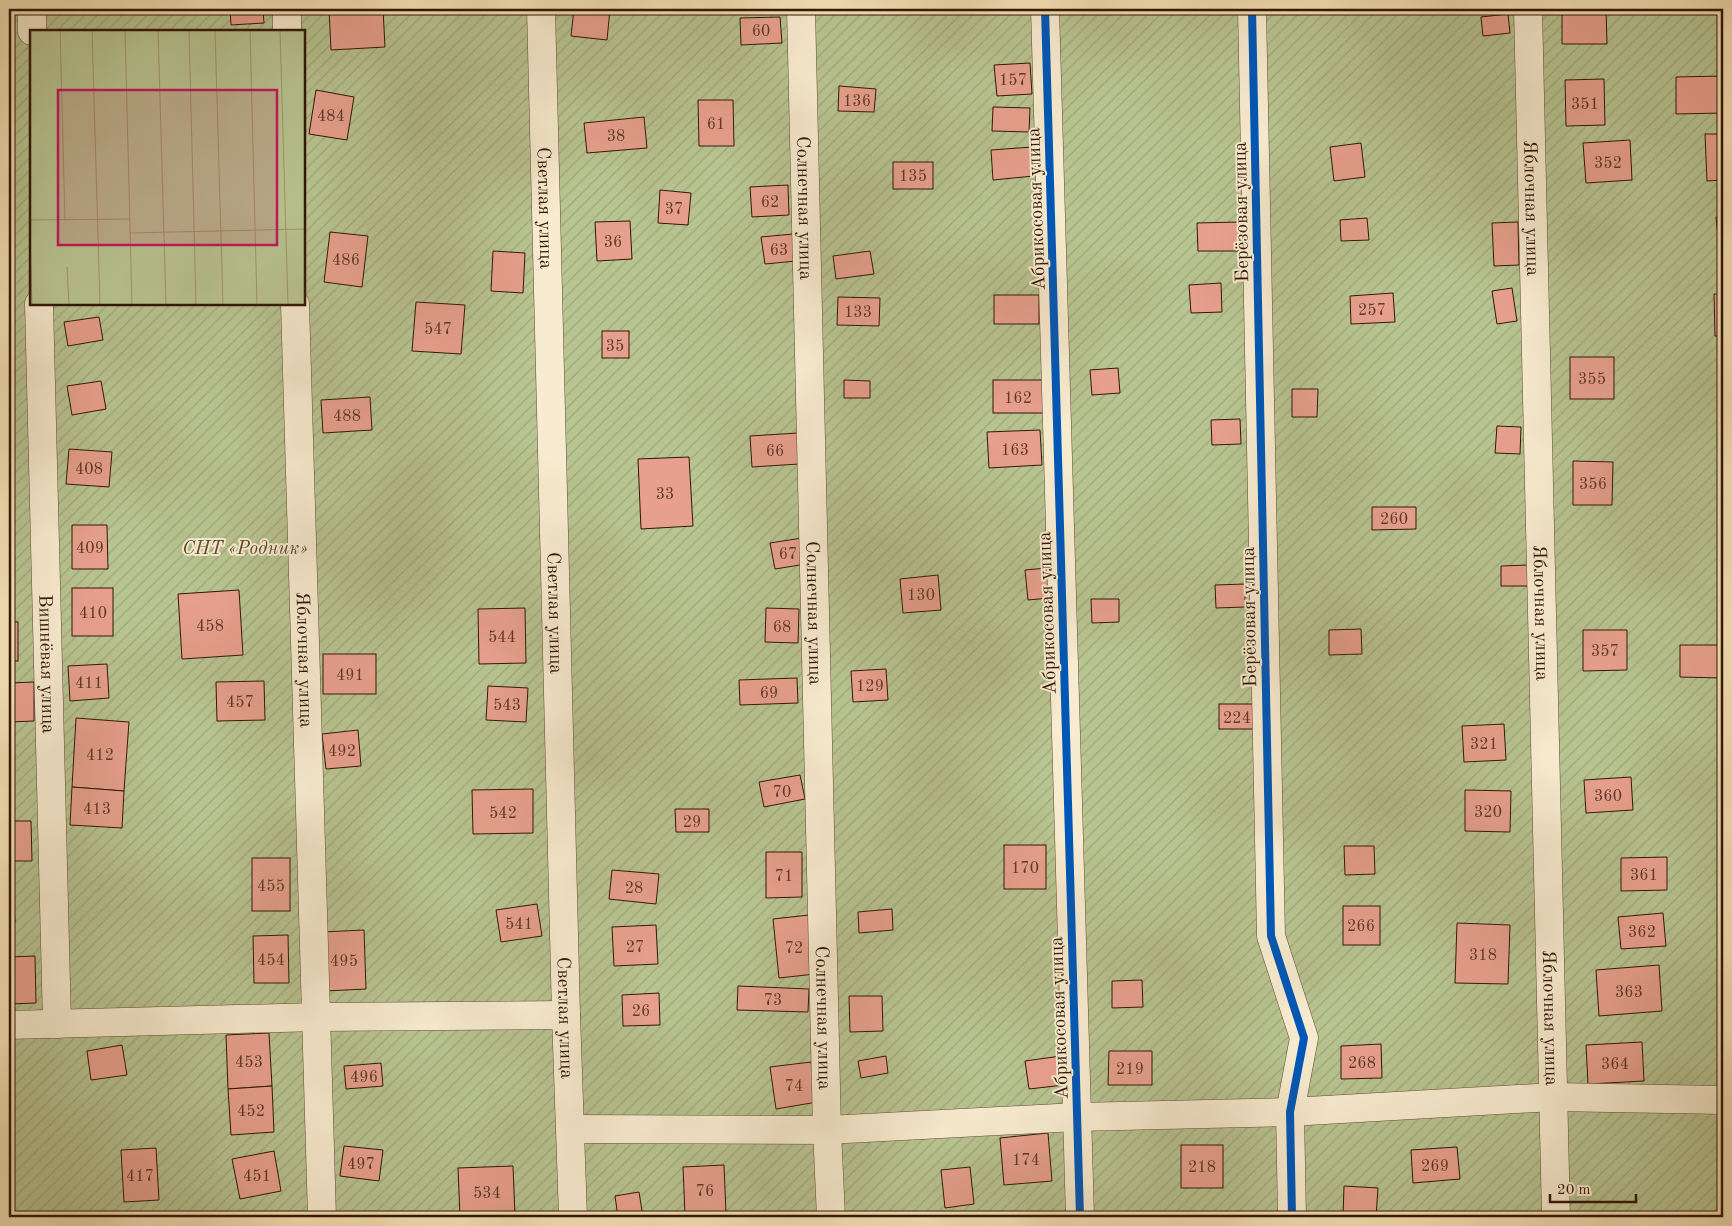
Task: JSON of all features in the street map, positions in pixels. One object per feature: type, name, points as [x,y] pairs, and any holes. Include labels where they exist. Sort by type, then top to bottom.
[{"type":"street","points":[[32,9],[32,30]]},
{"type":"street","points":[[287,9],[287,30]]},
{"type":"street","name":"Светлая улица","points":[[541,9],[566,1015],[573,1217]]},
{"type":"street","name":"Солнечная улица","points":[[801,9],[827,1130],[831,1217]]},
{"type":"street","name":"Абрикосовая улица","points":[[1045,9],[1080,1217]]},
{"type":"street","name":"Берёзовая улица","points":[[1252,9],[1271,936],[1304,1038],[1290,1112],[1292,1217]]},
{"type":"street","name":"Яблочная улица","points":[[1528,9],[1556,1217]]},
{"type":"street","name":"Вишнёвая улица","points":[[39,305],[57,1024]]},
{"type":"street","name":"Яблочная улица","points":[[295,305],[322,1217]]},
{"type":"street","points":[[9,1025],[317,1017],[566,1015]]},
{"type":"street","points":[[570,1129],[827,1130],[1077,1117],[1290,1112],[1553,1097],[1723,1100]]},
{"type":"green space","name":"СНТ «Родник»","points":[[9,9],[1723,9],[1723,1217],[9,1217]]},
{"type":"building","points":[[56,9],[110,9],[110,10],[56,13]]},
{"type":"building","points":[[230,9],[263,9],[264,23],[231,25]]},
{"type":"building","points":[[329,9],[383,9],[385,47],[331,50]]},
{"type":"building","points":[[574,9],[610,9],[607,40],[571,36]]},
{"type":"building","points":[[1562,9],[1606,9],[1607,44],[1562,44]]},
{"type":"building","points":[[1508,14],[1510,33],[1483,36],[1481,17]]},
{"type":"building","points":[[780,17],[782,43],[741,45],[740,18]]},
{"type":"building","points":[[1030,63],[1032,94],[997,96],[994,65]]},
{"type":"building","points":[[1723,76],[1723,113],[1676,114],[1676,77]]},
{"type":"building","points":[[1604,79],[1605,125],[1566,126],[1565,80]]},
{"type":"building","points":[[839,86],[876,89],[874,112],[838,111]]},
{"type":"building","points":[[316,90],[354,97],[347,140],[309,134]]},
{"type":"building","points":[[698,100],[733,100],[734,146],[699,146]]},
{"type":"building","points":[[993,107],[1030,108],[1029,132],[992,131]]},
{"type":"building","points":[[644,117],[647,148],[587,153],[584,123]]},
{"type":"building","points":[[1705,134],[1723,134],[1723,180],[1707,181]]},
{"type":"building","points":[[1630,140],[1632,180],[1586,183],[1583,143]]},
{"type":"building","points":[[1361,143],[1365,177],[1334,181],[1330,147]]},
{"type":"building","points":[[1032,147],[1034,176],[993,180],[991,150]]},
{"type":"building","points":[[893,162],[933,162],[933,189],[893,189]]},
{"type":"building","points":[[788,185],[789,215],[752,217],[750,187]]},
{"type":"building","points":[[660,190],[691,193],[688,225],[658,223]]},
{"type":"building","points":[[1723,216],[1723,258],[1720,258],[1716,217]]},
{"type":"building","points":[[1367,218],[1369,240],[1341,241],[1340,220]]},
{"type":"building","points":[[630,221],[632,259],[597,261],[595,222]]},
{"type":"building","points":[[1239,222],[1239,251],[1198,251],[1197,223]]},
{"type":"building","points":[[1518,222],[1519,265],[1494,266],[1492,223]]},
{"type":"building","points":[[330,232],[368,236],[362,287],[324,282]]},
{"type":"building","points":[[793,234],[796,261],[765,264],[761,237]]},
{"type":"building","points":[[493,251],[525,253],[523,293],[491,291]]},
{"type":"building","points":[[870,251],[874,274],[836,279],[833,256]]},
{"type":"building","points":[[9,265],[14,286],[9,287]]},
{"type":"building","points":[[1221,283],[1222,312],[1191,313],[1189,285]]},
{"type":"building","points":[[1512,288],[1517,321],[1497,324],[1492,291]]},
{"type":"building","points":[[1393,293],[1395,322],[1351,324],[1350,296]]},
{"type":"building","points":[[1714,294],[1723,294],[1723,336],[1715,336]]},
{"type":"building","points":[[994,295],[1039,295],[1039,324],[994,324]]},
{"type":"building","points":[[838,297],[880,298],[879,326],[837,325]]},
{"type":"building","points":[[416,302],[465,305],[461,354],[412,351]]},
{"type":"building","points":[[99,317],[103,340],[68,346],[64,322]]},
{"type":"building","points":[[602,331],[629,331],[629,358],[602,358]]},
{"type":"building","points":[[1570,357],[1614,357],[1614,399],[1570,399]]},
{"type":"building","points":[[1118,368],[1120,393],[1092,395],[1090,370]]},
{"type":"building","points":[[844,380],[870,381],[870,398],[844,398]]},
{"type":"building","points":[[993,380],[1043,380],[1043,413],[993,413]]},
{"type":"building","points":[[101,381],[106,409],[72,415],[67,386]]},
{"type":"building","points":[[1292,389],[1318,389],[1317,417],[1292,417]]},
{"type":"building","points":[[370,397],[372,430],[323,433],[321,400]]},
{"type":"building","points":[[1240,419],[1241,444],[1212,445],[1211,420]]},
{"type":"building","points":[[1497,426],[1521,427],[1520,454],[1495,453]]},
{"type":"building","points":[[1040,430],[1042,465],[989,468],[987,432]]},
{"type":"building","points":[[798,433],[799,464],[752,467],[750,436]]},
{"type":"building","points":[[69,449],[112,452],[109,487],[66,484]]},
{"type":"building","points":[[689,457],[693,526],[641,529],[638,459]]},
{"type":"building","points":[[1573,461],[1613,462],[1612,505],[1573,505]]},
{"type":"building","points":[[1720,488],[1723,488],[1723,530]]},
{"type":"building","points":[[1372,507],[1416,507],[1416,529],[1372,530]]},
{"type":"building","points":[[72,525],[107,525],[108,569],[72,569]]},
{"type":"building","points":[[802,538],[806,564],[775,569],[770,543]]},
{"type":"building","points":[[1723,562],[1723,609],[1721,609]]},
{"type":"building","points":[[1529,565],[1529,586],[1501,586],[1501,566]]},
{"type":"building","points":[[1047,568],[1049,598],[1028,600],[1025,570]]},
{"type":"building","points":[[938,575],[941,610],[903,613],[900,579]]},
{"type":"building","points":[[1245,584],[1245,607],[1216,608],[1215,585]]},
{"type":"building","points":[[72,588],[113,588],[113,636],[72,636]]},
{"type":"building","points":[[239,590],[243,655],[182,659],[178,594]]},
{"type":"building","points":[[1091,599],[1119,599],[1119,622],[1092,623]]},
{"type":"building","points":[[525,608],[526,663],[479,664],[478,609]]},
{"type":"building","points":[[766,608],[799,609],[798,643],[765,642]]},
{"type":"building","points":[[9,622],[18,622],[18,661],[9,661]]},
{"type":"building","points":[[1361,629],[1362,654],[1329,655],[1329,630]]},
{"type":"building","points":[[1583,630],[1627,630],[1627,670],[1583,671]]},
{"type":"building","points":[[1680,645],[1723,645],[1723,678],[1680,677]]},
{"type":"building","points":[[323,654],[376,654],[376,694],[323,694]]},
{"type":"building","points":[[107,664],[109,698],[70,701],[68,666]]},
{"type":"building","points":[[886,669],[888,700],[853,702],[851,671]]},
{"type":"building","points":[[797,678],[798,703],[740,705],[739,680]]},
{"type":"building","points":[[264,681],[265,720],[217,721],[216,682]]},
{"type":"building","points":[[34,682],[34,721],[9,722],[9,683]]},
{"type":"building","points":[[488,686],[528,688],[526,722],[486,720]]},
{"type":"building","points":[[1219,704],[1255,704],[1255,729],[1219,729]]},
{"type":"building","points":[[76,718],[129,722],[124,791],[72,787]]},
{"type":"building","points":[[1504,724],[1506,760],[1464,762],[1462,726]]},
{"type":"building","points":[[358,730],[361,766],[326,769],[322,734]]},
{"type":"building","points":[[800,775],[805,799],[764,807],[759,782]]},
{"type":"building","points":[[1631,777],[1633,810],[1586,813],[1584,780]]},
{"type":"building","points":[[72,787],[124,791],[122,828],[70,825]]},
{"type":"building","points":[[533,789],[533,833],[473,834],[472,790]]},
{"type":"building","points":[[1465,790],[1511,791],[1510,832],[1465,831]]},
{"type":"building","points":[[675,809],[709,809],[709,832],[676,832]]},
{"type":"building","points":[[9,821],[31,821],[32,861],[9,861]]},
{"type":"building","points":[[1004,845],[1046,845],[1046,889],[1004,889]]},
{"type":"building","points":[[1344,846],[1374,846],[1375,874],[1345,875]]},
{"type":"building","points":[[766,852],[802,852],[802,897],[766,898]]},
{"type":"building","points":[[1667,857],[1667,890],[1621,891],[1621,858]]},
{"type":"building","points":[[252,858],[290,858],[290,911],[252,911]]},
{"type":"building","points":[[612,870],[659,874],[656,904],[609,899]]},
{"type":"building","points":[[12,874],[15,922],[9,922],[9,875]]},
{"type":"building","points":[[537,904],[542,936],[501,942],[496,910]]},
{"type":"building","points":[[1343,906],[1380,906],[1380,945],[1343,945]]},
{"type":"building","points":[[892,909],[893,930],[859,933],[858,912]]},
{"type":"building","points":[[1663,913],[1666,946],[1621,949],[1618,917]]},
{"type":"building","points":[[809,915],[815,974],[779,978],[773,919]]},
{"type":"building","points":[[1457,923],[1510,925],[1508,984],[1455,983]]},
{"type":"building","points":[[656,925],[658,964],[614,966],[612,927]]},
{"type":"building","points":[[364,930],[366,989],[325,991],[322,932]]},
{"type":"building","points":[[288,935],[289,983],[254,983],[253,936]]},
{"type":"building","points":[[35,956],[36,1003],[9,1004],[9,957]]},
{"type":"building","points":[[1659,965],[1662,1011],[1599,1016],[1596,970]]},
{"type":"building","points":[[1142,980],[1143,1007],[1112,1008],[1112,981]]},
{"type":"building","points":[[738,986],[809,989],[808,1012],[737,1010]]},
{"type":"building","points":[[659,993],[660,1025],[623,1026],[622,995]]},
{"type":"building","points":[[849,996],[882,996],[883,1031],[850,1032]]},
{"type":"building","points":[[269,1033],[272,1086],[228,1089],[226,1035]]},
{"type":"building","points":[[1642,1042],[1644,1081],[1588,1084],[1586,1045]]},
{"type":"building","points":[[1381,1044],[1382,1078],[1341,1079],[1341,1046]]},
{"type":"building","points":[[122,1045],[127,1075],[91,1080],[87,1051]]},
{"type":"building","points":[[1109,1051],[1152,1051],[1152,1085],[1108,1085]]},
{"type":"building","points":[[886,1056],[888,1073],[861,1078],[858,1061]]},
{"type":"building","points":[[1061,1056],[1064,1085],[1029,1089],[1025,1061]]},
{"type":"building","points":[[811,1062],[817,1102],[776,1109],[770,1067]]},
{"type":"building","points":[[381,1063],[383,1086],[346,1089],[344,1066]]},
{"type":"building","points":[[272,1086],[274,1132],[231,1135],[228,1089]]},
{"type":"building","points":[[1048,1133],[1052,1181],[1004,1185],[1000,1138]]},
{"type":"building","points":[[1181,1145],[1223,1145],[1223,1188],[1181,1188]]},
{"type":"building","points":[[344,1146],[383,1150],[379,1181],[340,1176]]},
{"type":"building","points":[[1457,1147],[1460,1179],[1413,1183],[1411,1150]]},
{"type":"building","points":[[156,1148],[159,1200],[124,1202],[121,1150]]},
{"type":"building","points":[[274,1151],[281,1191],[240,1199],[232,1159]]},
{"type":"building","points":[[724,1165],[726,1213],[685,1215],[683,1167]]},
{"type":"building","points":[[513,1166],[515,1216],[460,1217],[458,1168]]},
{"type":"building","points":[[970,1167],[974,1204],[945,1208],[941,1170]]},
{"type":"building","points":[[1344,1186],[1378,1188],[1376,1217],[1343,1217]]},
{"type":"building","points":[[639,1192],[643,1217],[618,1217],[615,1196]]},
{"type":"cycle path","points":[[1045,9],[1080,1217]]},
{"type":"cycle path","points":[[1252,9],[1271,936],[1304,1038],[1290,1112],[1292,1217]]}]
